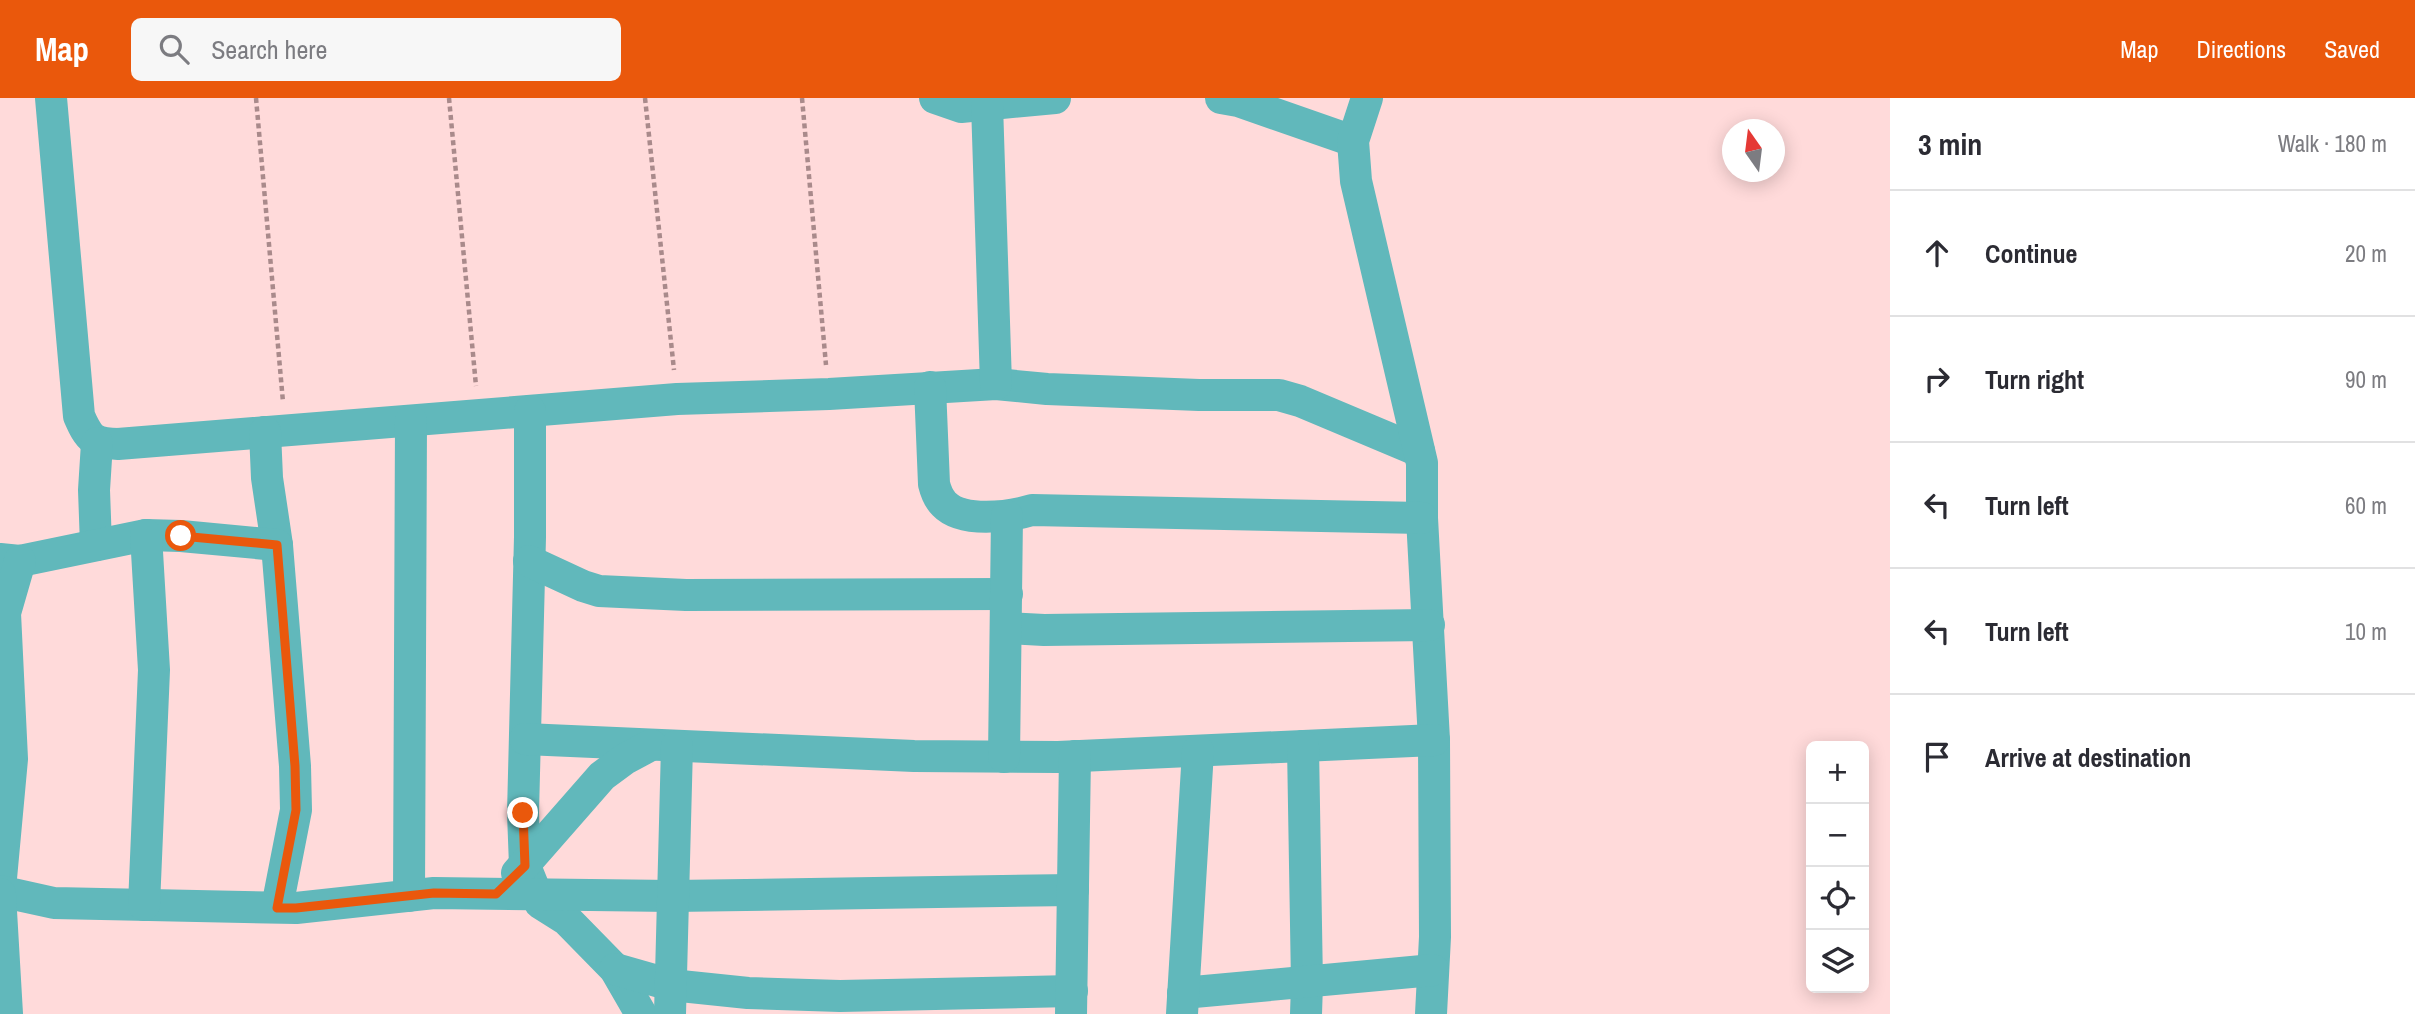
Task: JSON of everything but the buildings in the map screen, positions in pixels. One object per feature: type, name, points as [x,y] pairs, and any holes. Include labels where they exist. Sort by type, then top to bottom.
[{"type":"street","points":[[51,98],[79,416],[86,432],[97,443],[118,444],[677,399],[829,394],[996,384],[1047,389],[1199,395],[1279,395],[1300,401],[1419,451]]},
{"type":"street","points":[[935,98],[961,107],[1055,98]]},
{"type":"street","points":[[1221,98],[1238,101],[1353,141]]},
{"type":"street","points":[[1367,98],[1353,141],[1356,181],[1422,463],[1422,518],[1434,740],[1433,970],[1430,1014]]},
{"type":"street","points":[[988,104],[996,384]]},
{"type":"street","points":[[930,387],[934,484],[937,496],[945,506],[960,513],[983,517],[1007,516],[1032,510],[1422,518]]},
{"type":"street","points":[[530,411],[523,813],[531,880],[540,903],[567,920],[615,969],[641,1014]]},
{"type":"street","points":[[408,896],[411,421]]},
{"type":"street","points":[[276,431],[267,478],[277,545],[295,766],[296,810],[277,908]]},
{"type":"street","points":[[96,545],[94,490],[97,443]]},
{"type":"street","points":[[1004,757],[1007,516]]},
{"type":"street","points":[[7,1014],[0,891],[12,759],[5,613],[10,560],[146,535],[277,545]]},
{"type":"street","points":[[144,905],[155,670],[146,535]]},
{"type":"street","points":[[529,561],[599,591],[686,595],[1007,593]]},
{"type":"street","points":[[1006,628],[1044,630],[1429,625]]},
{"type":"street","points":[[525,739],[914,757],[1075,757],[1434,740]]},
{"type":"street","points":[[531,880],[602,776],[625,759],[664,746]]},
{"type":"street","points":[[664,746],[673,896],[671,1000]]},
{"type":"street","points":[[1303,746],[1307,999]]},
{"type":"street","points":[[1198,751],[1183,1004],[1307,999],[1433,970]]},
{"type":"street","points":[[615,969],[671,1000],[748,993],[1072,1002],[1075,757]]},
{"type":"street","points":[[0,891],[54,904],[296,908],[434,893],[496,894],[531,880],[673,896],[1073,890]]},
{"type":"path","points":[[256,98],[276,431]]},
{"type":"path","points":[[449,98],[479,416]]},
{"type":"path","points":[[646,98],[677,399]]},
{"type":"path","points":[[802,98],[829,394]]},
{"type":"route","points":[[181,536],[277,545],[295,766],[296,810],[277,908],[434,893],[496,894],[525,866],[523,813]]}]
